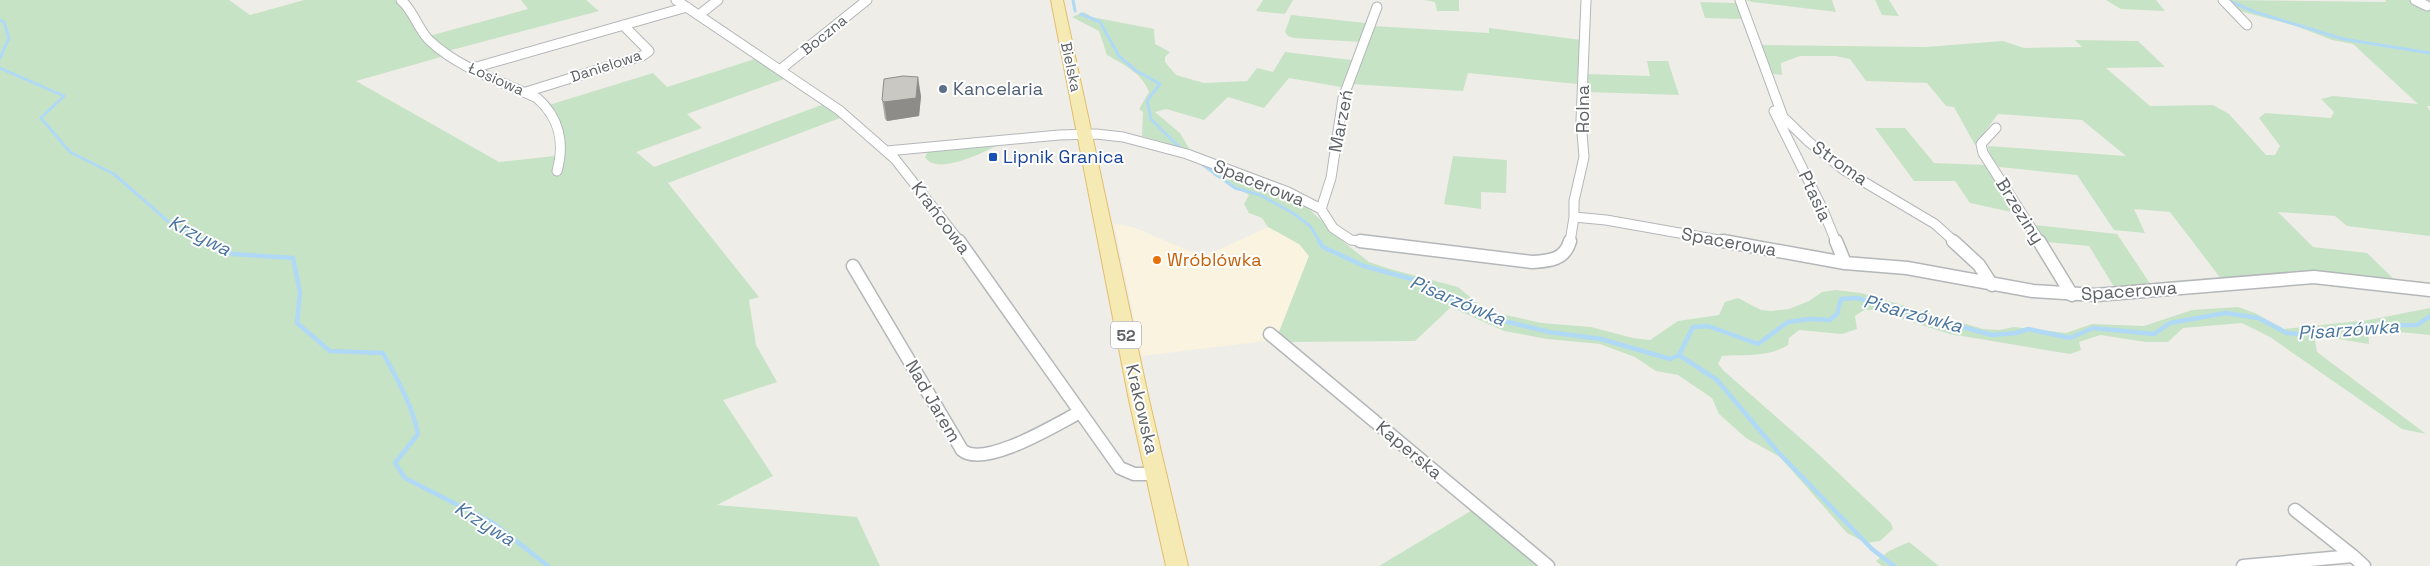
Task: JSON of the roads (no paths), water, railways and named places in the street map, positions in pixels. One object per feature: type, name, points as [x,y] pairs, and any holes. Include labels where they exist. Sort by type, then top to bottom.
[{"type":"main road","name":"Bielska","points":[[1057,0],[1085,135]]},
{"type":"main road","name":"Krakowska","points":[[1085,135],[1139,400],[1158,474],[1177,566]]},
{"type":"street","name":"Łosiowa","points":[[401,0],[406,4],[424,35],[440,52],[544,102],[554,116],[563,158],[557,171]]},
{"type":"street","name":"Krańcowa","points":[[676,0],[781,69],[839,110],[887,151],[903,168],[953,234],[1120,468],[1134,474],[1158,474]]},
{"type":"street","points":[[700,15],[718,0]]},
{"type":"street","name":"Boczna","points":[[781,69],[867,0]]},
{"type":"street","name":"Rolna","points":[[1574,217],[1572,201],[1581,178],[1584,135],[1581,121],[1586,0]]},
{"type":"street","name":"Stroma","points":[[1740,0],[1783,117],[1809,142],[1844,170],[1935,224],[1979,265],[1992,285]]},
{"type":"street","points":[[2223,0],[2247,25]]},
{"type":"street","points":[[2415,0],[2427,6]]},
{"type":"street","name":"Danielowa","points":[[473,68],[687,7]]},
{"type":"street","name":"Marzeń","points":[[1321,209],[1331,178],[1342,98],[1377,7]]},
{"type":"street","name":"Danielowa","points":[[526,92],[642,56],[649,51],[623,25]]},
{"type":"street","name":"Ptasia","points":[[1760,75],[1774,112],[1823,210],[1845,264]]},
{"type":"street","name":"Brzeziny","points":[[1996,128],[1981,144],[1983,152],[2072,296]]},
{"type":"street","name":"Spacerowa","points":[[887,151],[1015,140],[1060,140],[1085,135],[1123,137],[1186,154],[1288,192],[1321,209],[1333,228],[1351,240],[1532,262],[1557,260],[1565,254],[1571,245],[1574,217],[1606,220],[1845,264],[1907,268],[1992,285],[2072,296],[2096,296],[2314,277],[2430,290]]},
{"type":"street","name":"Nad Jarem","points":[[853,266],[962,450],[968,455],[986,455],[1000,450],[1080,412]]},
{"type":"street","name":"Kaperska","points":[[1270,334],[1548,566]]},
{"type":"street","points":[[2295,510],[2364,566]]},
{"type":"street","points":[[2243,566],[2353,556]]},
{"type":"waterway","name":"Pisarzówka","points":[[1073,0],[1075,11]]},
{"type":"waterway","points":[[2227,0],[2255,12],[2343,39],[2430,53]]},
{"type":"waterway","name":"Pisarzówka","points":[[1081,14],[1100,22],[1119,56],[1135,70],[1160,84],[1147,101],[1151,119],[1179,147]]},
{"type":"waterway","name":"Krzywa","points":[[0,20],[4,22],[9,38],[0,58]]},
{"type":"waterway","name":"Krzywa","points":[[0,68],[64,96],[41,118],[70,152],[114,174],[170,223],[209,242]]},
{"type":"waterway","name":"Pisarzówka","points":[[1203,165],[1235,188],[1260,195],[1293,213],[1310,226],[1320,242]]},
{"type":"waterway","name":"Pisarzówka","points":[[1319,241],[1323,247],[1364,266],[1426,283],[1458,303],[1492,318],[1549,332],[1601,339],[1670,359],[1679,355]]},
{"type":"waterway","name":"Krzywa","points":[[209,242],[233,254],[293,258],[300,293],[297,323],[330,351],[383,353],[399,382],[412,412],[418,434],[395,463],[405,478],[493,523],[548,566]]},
{"type":"waterway","name":"Pisarzówka","points":[[1679,355],[1693,327],[1708,326],[1758,344],[1788,322],[1810,319],[1830,320],[1837,314],[1841,299],[1857,298],[1992,335],[2016,333],[2028,329],[2070,338],[2093,328],[2154,334],[2170,323],[2226,313],[2258,318],[2287,333],[2298,334],[2357,326],[2417,325],[2430,316]]},
{"type":"waterway","points":[[1679,355],[1717,380],[1778,452],[1872,549],[1894,566]]},
{"type":"place","name":"Kancelaria","points":[[943,89]]},
{"type":"place","name":"Lipnik Granica","points":[[993,157]]},
{"type":"place","name":"Wróblówka","points":[[1157,260]]}]
